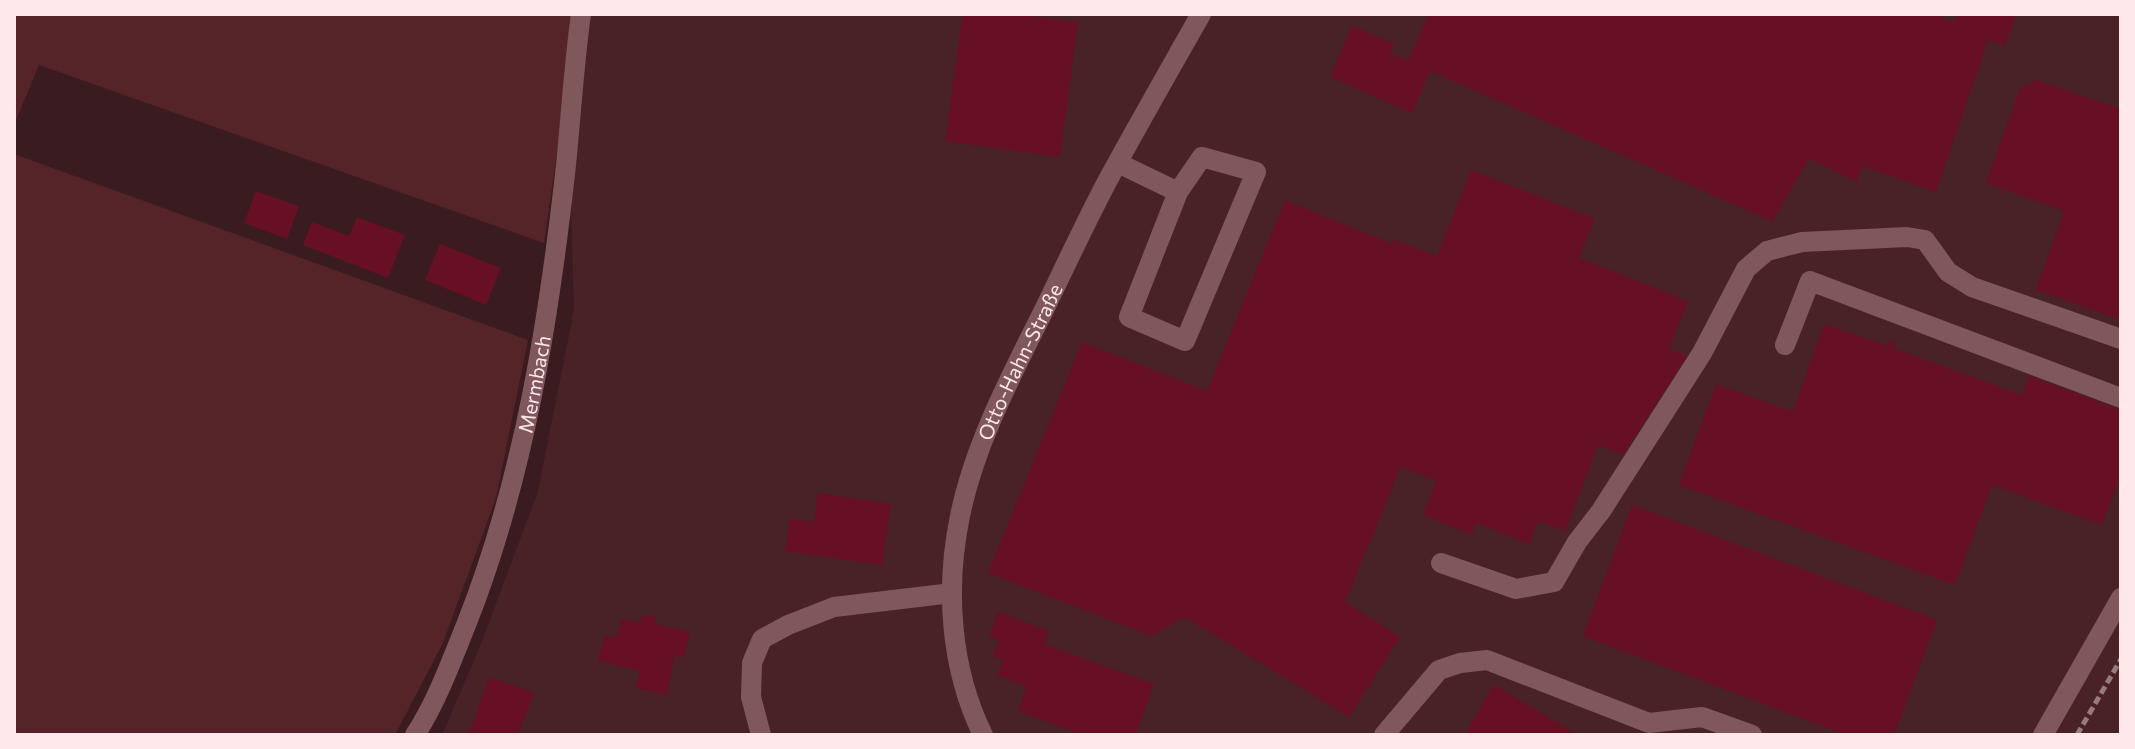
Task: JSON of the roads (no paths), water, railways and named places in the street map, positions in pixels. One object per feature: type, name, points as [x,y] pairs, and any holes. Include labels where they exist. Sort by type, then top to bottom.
[{"type":"street","name":"Mermbach","points":[[415,735],[427,716],[475,602],[511,488],[547,305],[581,14]]},
{"type":"street","name":"Otto-Hahn-Straße","points":[[976,733],[961,672],[953,615],[952,568],[960,514],[979,452],[1015,369],[1118,163],[1201,14]]},
{"type":"street","points":[[1202,157],[1256,172],[1185,341],[1129,317],[1178,192],[1202,157]]},
{"type":"street","points":[[1118,163],[1178,192]]},
{"type":"street","points":[[1441,563],[1516,589],[1554,582],[1702,353],[1746,269],[1767,251],[1802,242],[1907,237],[1925,240],[1948,272],[1972,287],[2121,339]]},
{"type":"street","points":[[1785,345],[1810,281],[2121,398]]},
{"type":"street","points":[[761,735],[751,697],[752,663],[762,639],[834,607],[952,593]]},
{"type":"street","points":[[2043,735],[2121,598]]},
{"type":"street","points":[[1384,735],[1439,670],[1460,663],[1487,660],[1649,723],[1702,717],[1752,735]]}]
